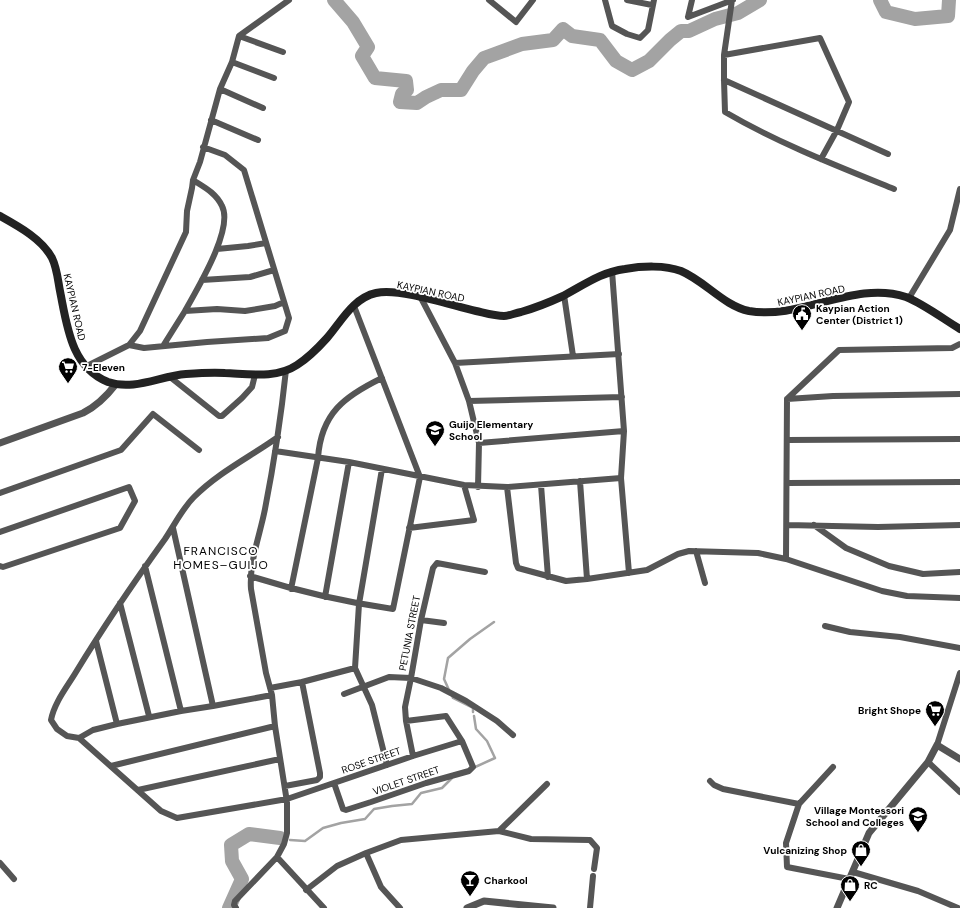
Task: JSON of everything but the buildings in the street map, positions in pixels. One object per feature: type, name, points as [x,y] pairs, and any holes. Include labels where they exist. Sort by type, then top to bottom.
[{"type":"main road","name":"KAYPIAN ROAD","points":[[0,216],[34,238],[43,246],[52,258],[72,343],[77,356],[85,367],[96,376],[116,384],[128,386],[183,374],[216,373],[262,375],[297,366],[313,353],[327,338],[343,316],[366,296],[379,293],[394,293],[504,316],[526,310],[564,295],[595,277],[612,271],[628,268],[662,267],[680,271],[726,301],[748,311],[778,312],[847,297],[886,293],[909,298],[960,329]]},
{"type":"street","points":[[85,367],[129,345],[140,332],[186,232],[187,211],[193,180],[200,162],[220,89],[232,62],[238,36],[289,0]]},
{"type":"street","points":[[492,1],[516,22],[532,0]]},
{"type":"street","points":[[605,0],[612,26],[626,34],[640,38],[648,30],[653,2],[627,0]]},
{"type":"street","points":[[692,0],[688,17],[732,2],[724,55],[725,112],[740,121],[821,159],[894,189]]},
{"type":"street","points":[[238,36],[283,52]]},
{"type":"street","points":[[724,55],[820,38],[849,102],[837,130],[821,159]]},
{"type":"street","points":[[232,62],[274,78]]},
{"type":"street","points":[[724,80],[888,154]]},
{"type":"street","points":[[220,89],[263,108]]},
{"type":"street","points":[[211,120],[258,140]]},
{"type":"street","points":[[129,345],[144,348],[268,338],[285,331],[289,318],[244,170],[225,155],[203,147]]},
{"type":"street","points":[[163,346],[186,311],[202,280],[217,248],[225,221],[223,207],[215,195],[193,180]]},
{"type":"street","points":[[909,298],[950,230],[960,189]]},
{"type":"street","points":[[217,248],[248,246],[266,242]]},
{"type":"street","points":[[202,280],[250,277],[274,270]]},
{"type":"street","points":[[612,271],[624,431],[621,478],[629,573]]},
{"type":"street","points":[[564,295],[573,356]]},
{"type":"street","points":[[421,298],[455,363],[469,401],[479,443],[478,487]]},
{"type":"street","points":[[186,311],[217,309],[245,311],[275,306],[284,302]]},
{"type":"street","points":[[250,576],[291,589],[325,597],[393,609],[420,477],[354,306]]},
{"type":"street","points":[[786,559],[787,399],[838,350],[952,348],[960,344]]},
{"type":"street","points":[[455,363],[619,354]]},
{"type":"street","points":[[236,908],[234,904],[235,901],[277,857],[284,844],[287,833],[287,798],[275,726],[272,695],[266,673],[252,597],[250,576],[265,509],[278,437],[286,370]]},
{"type":"street","points":[[170,377],[217,416],[222,416],[252,387],[255,375]]},
{"type":"street","points":[[291,589],[318,458],[318,446],[324,429],[333,412],[345,400],[359,389],[382,378]]},
{"type":"street","points":[[0,443],[83,414],[104,400],[116,384]]},
{"type":"street","points":[[787,399],[960,394]]},
{"type":"street","points":[[469,401],[622,397]]},
{"type":"street","points":[[0,493],[120,450],[154,414],[199,450]]},
{"type":"street","points":[[479,443],[624,431]]},
{"type":"street","points":[[272,695],[149,716],[93,730],[79,738],[67,736],[57,729],[51,720],[52,713],[58,702],[96,641],[145,566],[173,528],[182,511],[199,492],[219,476],[278,437]]},
{"type":"street","points":[[787,440],[960,439]]},
{"type":"street","points":[[275,451],[349,462],[464,486],[507,487],[621,478]]},
{"type":"street","points":[[325,597],[349,462]]},
{"type":"street","points":[[382,469],[359,604],[355,668],[372,705],[387,765]]},
{"type":"street","points":[[580,481],[587,579]]},
{"type":"street","points":[[787,483],[960,482]]},
{"type":"street","points":[[541,485],[548,577]]},
{"type":"street","points":[[409,528],[474,520],[464,486]]},
{"type":"street","points":[[507,487],[516,563],[518,568],[548,577],[566,581],[647,570],[678,554],[696,551],[758,553],[786,559],[882,591],[907,596],[960,598]]},
{"type":"street","points":[[0,532],[128,488],[136,501],[120,528],[3,567],[0,566]]},
{"type":"street","points":[[787,525],[878,527],[960,525]]},
{"type":"street","points":[[814,525],[846,548],[888,566],[923,574],[960,572]]},
{"type":"street","points":[[173,528],[213,706]]},
{"type":"street","points":[[696,551],[705,583]]},
{"type":"street","name":"PETUNIA STREET","points":[[413,756],[406,721],[405,706],[420,620],[433,568],[437,563],[485,572]]},
{"type":"street","points":[[145,566],[181,711]]},
{"type":"street","points":[[120,603],[149,716]]},
{"type":"street","points":[[420,620],[444,623]]},
{"type":"street","points":[[825,626],[850,632],[900,637],[960,648]]},
{"type":"street","points":[[96,641],[117,724]]},
{"type":"street","points":[[270,688],[302,682],[355,668]]},
{"type":"street","points":[[837,908],[869,833],[928,762],[937,746],[960,674]]},
{"type":"street","points":[[344,694],[389,677],[411,678],[441,688],[466,701],[497,721],[513,735]]},
{"type":"street","points":[[285,786],[317,780],[320,777],[302,682]]},
{"type":"street","points":[[406,721],[446,716],[462,742]]},
{"type":"street","points":[[111,766],[275,726]]},
{"type":"street","name":"ROSE STREET","points":[[79,738],[161,810],[177,818],[287,798],[413,756],[462,742]]},
{"type":"street","name":"VIOLET STREET","points":[[334,783],[343,808],[346,810],[426,783],[469,771],[473,766],[462,742]]},
{"type":"street","points":[[937,746],[960,759]]},
{"type":"street","points":[[138,790],[280,760]]},
{"type":"street","points":[[928,762],[960,792]]},
{"type":"street","points":[[833,767],[799,804],[786,843],[787,867],[851,875],[918,891],[958,908]]},
{"type":"street","points":[[710,781],[714,785],[723,789],[799,804]]},
{"type":"street","points":[[499,831],[547,784]]},
{"type":"street","points":[[306,890],[337,866],[366,853],[402,840],[499,831],[531,839],[590,840],[596,848],[594,869]]},
{"type":"street","points":[[366,853],[381,887],[400,908]]},
{"type":"street","points":[[277,857],[324,908]]},
{"type":"street","points":[[0,863],[14,879]]},
{"type":"street","points":[[590,908],[593,876]]},
{"type":"street","points":[[467,908],[484,901],[525,907],[553,908]]},
{"type":"waterway","points":[[334,0],[353,22],[368,47],[362,56],[375,78],[406,81],[407,90],[402,94],[400,102],[417,103],[441,90],[461,90],[473,71],[484,58],[522,44],[553,40],[563,29],[572,36],[600,40],[616,61],[632,70],[649,61],[681,31],[689,31],[715,19],[738,13],[760,0]]},
{"type":"waterway","points":[[880,0],[886,12],[915,19],[948,16],[949,0]]},
{"type":"waterway","points":[[449,690],[444,679],[448,658],[470,639],[494,622]]},
{"type":"waterway","points":[[452,695],[453,698],[473,708],[473,712]]},
{"type":"waterway","points":[[473,768],[495,758],[487,741],[476,729],[474,716]]},
{"type":"waterway","points":[[290,840],[305,841],[323,828],[365,819],[374,809],[412,804],[421,793],[442,788],[452,778]]},
{"type":"waterway","points":[[229,908],[242,879],[232,861],[231,845],[249,834],[280,838]]},
{"type":"place","name":"Kaypian Action Center (District 1)","points":[[802,331]]},
{"type":"place","name":"7-Eleven","points":[[68,384]]},
{"type":"place","name":"Guijo Elementary School","points":[[435,447]]},
{"type":"place","name":"Bright Shope","points":[[935,727]]},
{"type":"place","name":"Village Montessori School and Colleges","points":[[918,833]]},
{"type":"place","name":"Vulcanizing Shop","points":[[861,867]]},
{"type":"place","name":"Charkool","points":[[470,897]]},
{"type":"place","name":"RC","points":[[850,902]]},
{"type":"district","name":"FRANCISCO HOMES–GUIJO","points":[[221,558]]}]
